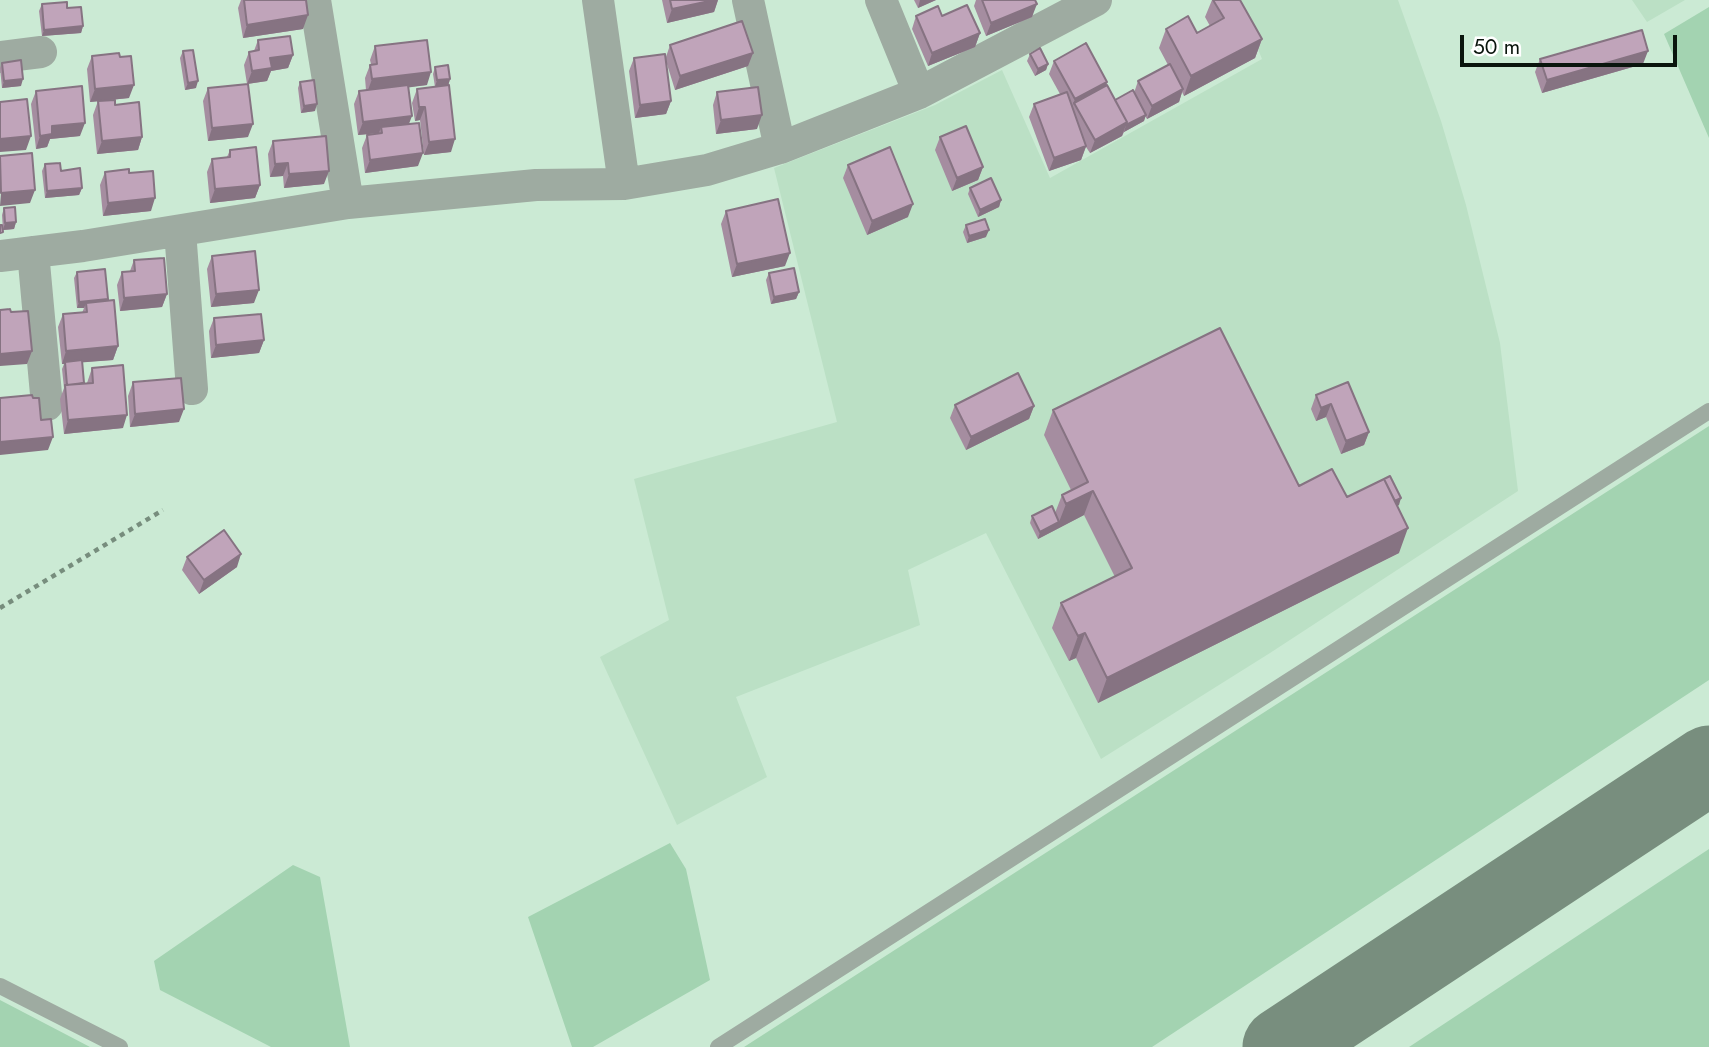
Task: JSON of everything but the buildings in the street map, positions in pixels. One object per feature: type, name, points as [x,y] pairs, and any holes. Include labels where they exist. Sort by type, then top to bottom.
[{"type":"street","points":[[315,0],[348,203]]},
{"type":"street","points":[[598,0],[624,184]]},
{"type":"street","points":[[748,0],[780,148]]},
{"type":"street","points":[[881,0],[919,93]]},
{"type":"street","points":[[0,256],[83,246],[348,203],[536,185],[624,184],[707,170],[780,148],[919,93],[1055,10],[1096,0]]},
{"type":"street","points":[[0,57],[41,52]]},
{"type":"street","points":[[180,230],[192,389]]},
{"type":"street","points":[[33,252],[47,405]]},
{"type":"lane","points":[[718,1047],[1709,411]]},
{"type":"lane","points":[[0,986],[121,1047]]},
{"type":"path","points":[[0,608],[163,510]]},
{"type":"shaded area","points":[[1238,0],[1398,0],[1441,121],[1466,205],[1500,343],[1518,491],[1270,653],[1101,759],[986,533],[908,570],[920,625],[736,697],[767,777],[677,825],[600,657],[669,620],[634,479],[837,422],[774,168],[935,105],[1002,70],[1050,178],[1262,59]]},
{"type":"shaded area","points":[[1632,0],[1685,0],[1647,22]]},
{"type":"shaded area","points":[[1709,7],[1709,138],[1664,34]]},
{"type":"shaded area","points":[[1709,426],[1709,680],[1152,1047],[744,1047]]},
{"type":"shaded area","points":[[670,843],[686,869],[710,980],[593,1047],[572,1047],[528,917]]},
{"type":"shaded area","points":[[1709,849],[1709,1047],[1409,1047]]},
{"type":"shaded area","points":[[293,865],[320,877],[350,1047],[271,1047],[160,990],[154,961]]},
{"type":"shaded area","points":[[0,1000],[90,1047],[0,1047]]},
{"type":"taxiway","points":[[1282,1047],[1709,765]]}]
